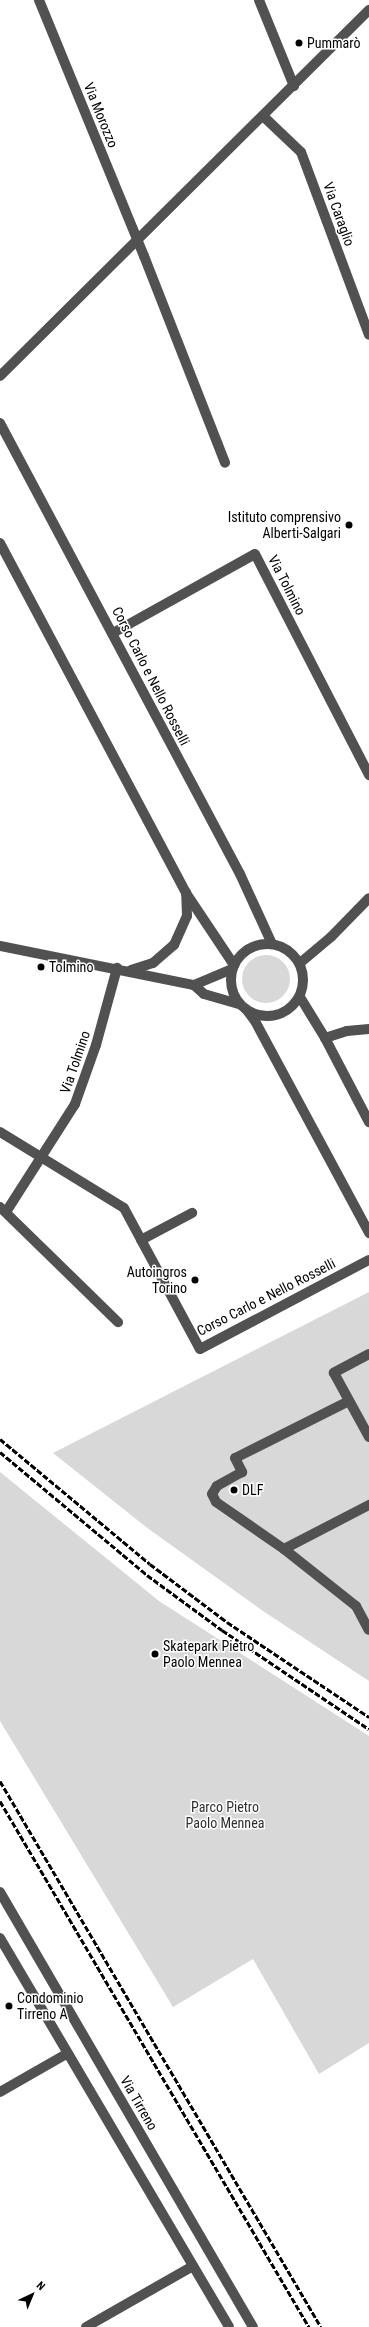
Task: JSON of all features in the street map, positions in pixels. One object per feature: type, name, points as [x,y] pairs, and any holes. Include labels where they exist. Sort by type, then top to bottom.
[{"type":"street","name":"Via Morozzo","points":[[39,0],[138,240]]},
{"type":"street","points":[[259,0],[294,86]]},
{"type":"street","points":[[0,376],[369,10]]},
{"type":"street","name":"Via Caraglio","points":[[263,116],[301,152],[369,335]]},
{"type":"street","points":[[138,240],[225,463]]},
{"type":"street","name":"Corso Carlo e Nello Rosselli","points":[[0,423],[240,874],[272,944]]},
{"type":"street","points":[[0,543],[186,893],[233,967],[232,990],[259,1028],[369,1233]]},
{"type":"street","name":"Via Tolmino","points":[[113,633],[255,554],[369,775]]},
{"type":"street","points":[[129,970],[154,963],[174,944],[187,916],[186,893]]},
{"type":"street","points":[[300,963],[326,941],[369,898]]},
{"type":"street","points":[[0,946],[129,970],[194,986],[204,994],[243,1007],[260,1016],[278,1015],[287,1011],[300,997],[304,980],[300,963],[288,950],[272,944],[249,948],[233,967],[194,986]]},
{"type":"street","name":"Via Tolmino","points":[[117,968],[88,1073],[75,1104],[42,1158],[3,1210],[118,1322]]},
{"type":"street","points":[[300,997],[325,1038],[369,1122]]},
{"type":"street","points":[[325,1038],[346,1031],[369,1028]]},
{"type":"street","points":[[0,1132],[42,1158]]},
{"type":"street","name":"Corso Carlo e Nello Rosselli","points":[[42,1158],[124,1208],[200,1349],[369,1260]]},
{"type":"street","points":[[141,1240],[192,1213]]},
{"type":"street","points":[[369,1354],[334,1373],[369,1437]]},
{"type":"street","points":[[349,1400],[235,1458],[242,1472],[217,1486],[212,1494],[216,1502],[284,1549],[356,1606],[369,1630]]},
{"type":"street","points":[[284,1549],[369,1505]]},
{"type":"street","name":"Via Tirreno","points":[[0,1892],[254,2327]]},
{"type":"street","points":[[0,1938],[229,2327]]},
{"type":"street","points":[[0,2092],[68,2053]]},
{"type":"street","points":[[86,2327],[193,2266]]},
{"type":"green space","points":[[266,955],[275,957],[283,962],[288,970],[290,979],[288,988],[283,996],[275,1001],[266,1003],[257,1001],[249,996],[244,988],[242,979],[244,970],[249,962],[257,957]]},
{"type":"green space","name":"DLF","points":[[369,1292],[369,1681],[263,1611],[146,1527],[53,1453]]},
{"type":"green space","name":"Parco Pietro Paolo Mennea","points":[[0,1472],[159,1601],[369,1736],[369,2043],[319,2074],[253,1959],[173,2007],[0,1721]]},
{"type":"railway","points":[[0,1439],[150,1564],[227,1622],[369,1717]]},
{"type":"railway","points":[[0,1452],[147,1575],[222,1630],[369,1729]]},
{"type":"railway","points":[[0,1781],[321,2327]]},
{"type":"railway","points":[[0,1801],[309,2327]]},
{"type":"place","name":"Pummarò","points":[[299,43]]},
{"type":"place","name":"Istituto comprensivo Alberti-Salgari","points":[[349,525]]},
{"type":"place","name":"Tolmino","points":[[41,967]]},
{"type":"place","name":"Autoingros Torino","points":[[195,1280]]},
{"type":"place","name":"DLF","points":[[234,1490]]},
{"type":"place","name":"Skatepark Pietro Paolo Mennea","points":[[155,1654]]},
{"type":"place","name":"Condominio Tirreno A","points":[[9,2006]]}]
